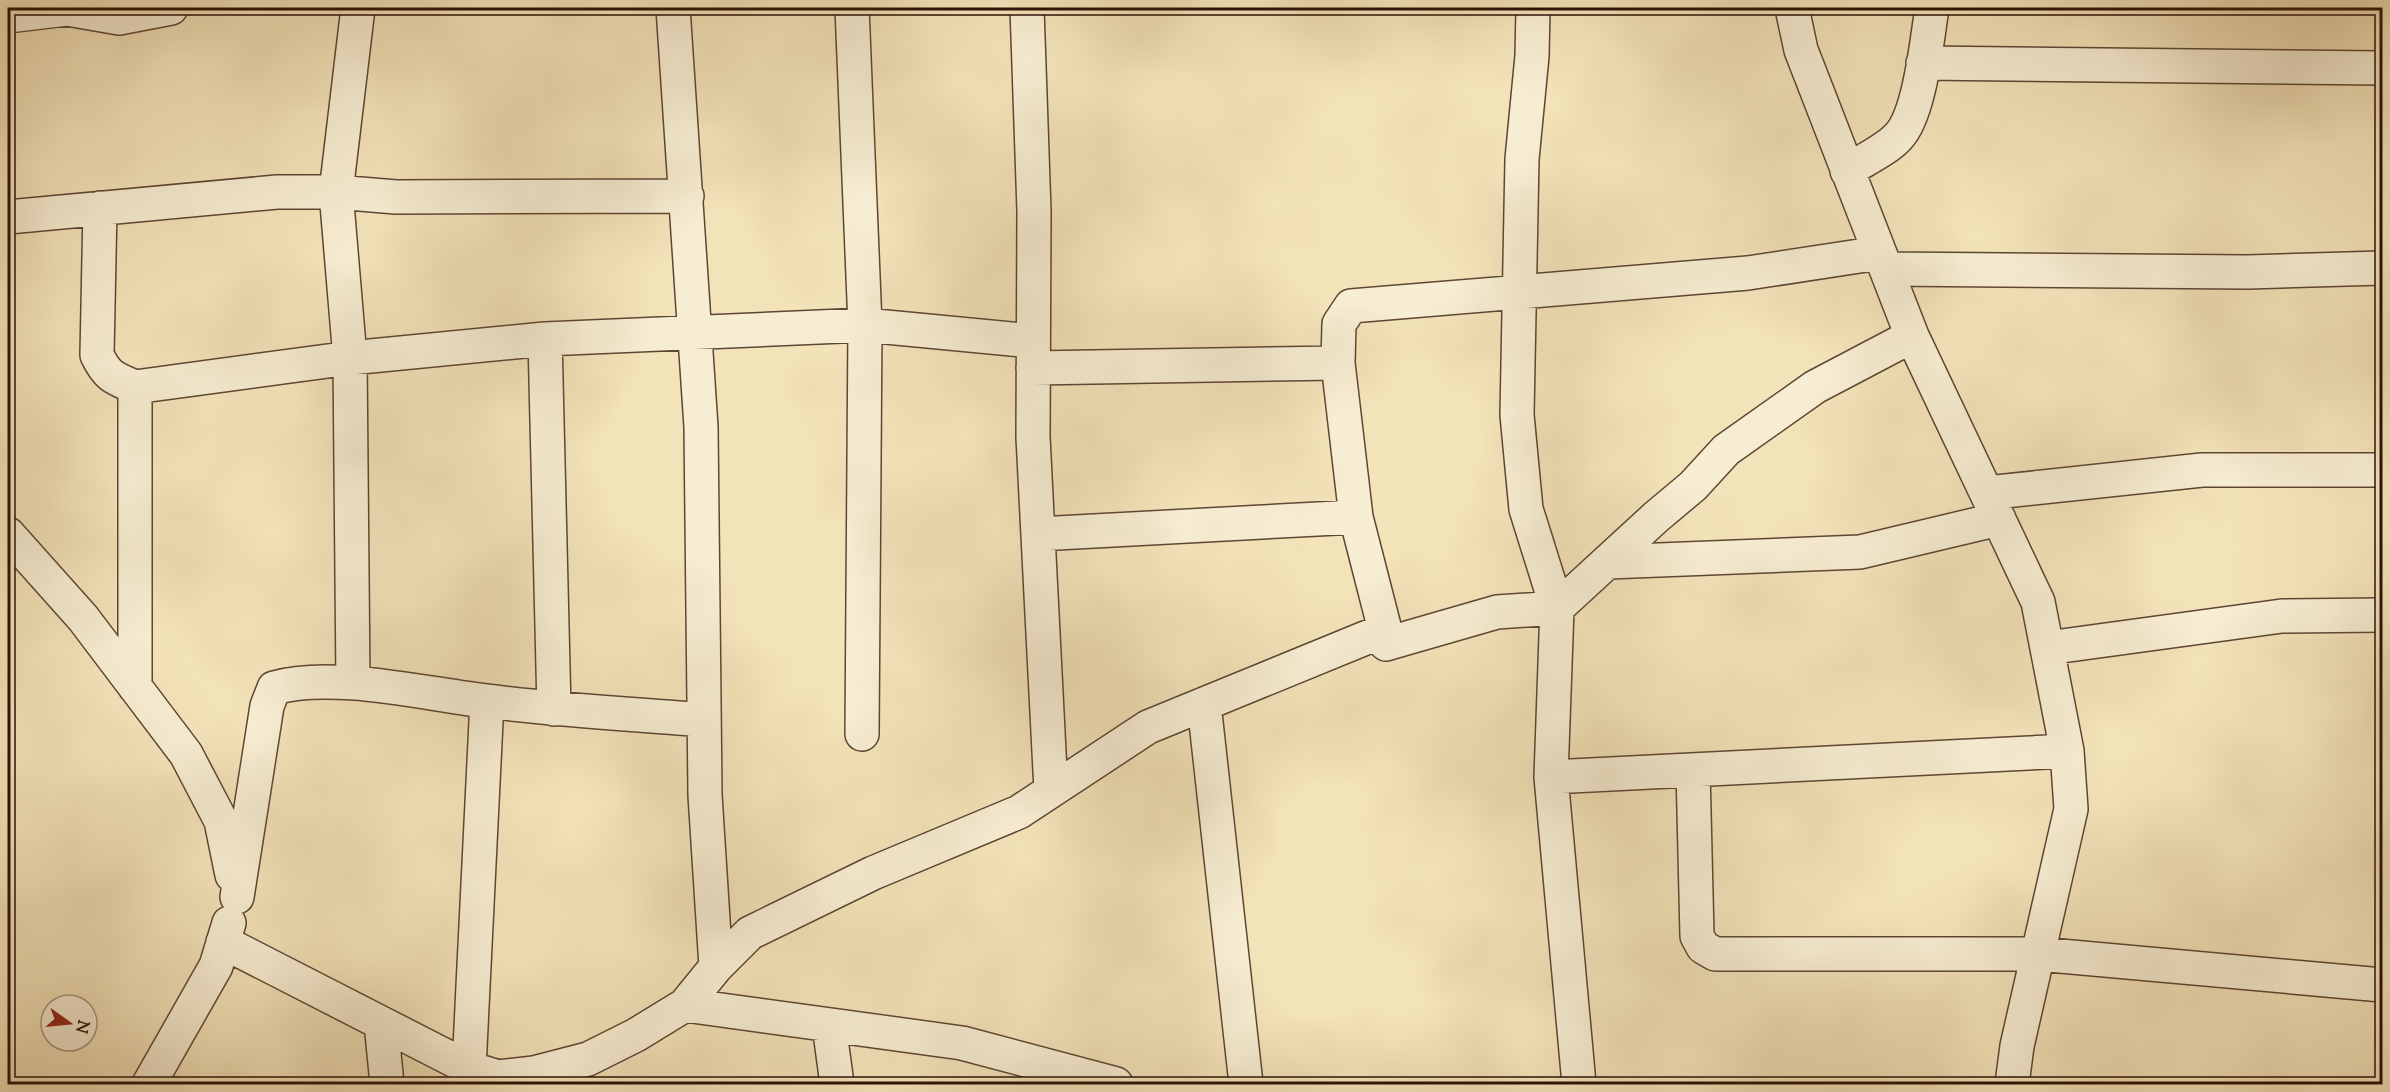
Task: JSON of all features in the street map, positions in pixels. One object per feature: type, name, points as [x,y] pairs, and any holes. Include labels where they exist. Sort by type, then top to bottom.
[{"type":"street","points":[[8,16],[67,9],[119,13],[171,8]]},
{"type":"street","points":[[353,683],[350,358],[336,192],[358,8]]},
{"type":"street","points":[[673,8],[701,427],[705,795],[716,967]]},
{"type":"street","points":[[852,8],[865,325],[862,734]]},
{"type":"street","points":[[1027,8],[1034,211],[1033,437],[1051,791]]},
{"type":"street","points":[[1533,8],[1532,56],[1522,159],[1517,415],[1526,509],[1557,608],[1551,777],[1578,1084]]},
{"type":"street","points":[[1792,8],[1801,50],[1912,336],[2038,602],[2067,751],[2070,809],[2018,1046],[2012,1084]]},
{"type":"street","points":[[1847,171],[1898,137],[1910,118],[1923,63],[1932,8]]},
{"type":"street","points":[[1923,63],[2382,68]]},
{"type":"street","points":[[8,217],[277,192],[336,192],[396,197],[687,196]]},
{"type":"street","points":[[100,208],[97,355],[105,372],[135,387],[350,358],[546,339],[865,325],[1033,354],[1338,363]]},
{"type":"street","points":[[1912,336],[1815,387],[1726,450],[1693,486],[1557,608],[1497,612],[1386,644],[1385,630],[1356,517],[1338,363],[1339,324],[1351,306],[1883,261],[2248,272],[2382,268]]},
{"type":"street","points":[[546,339],[554,709]]},
{"type":"street","points":[[135,387],[135,687]]},
{"type":"street","points":[[1608,562],[1860,552],[1993,506],[2202,470],[2382,470]]},
{"type":"street","points":[[1038,534],[1356,517]]},
{"type":"street","points":[[8,534],[83,618],[186,754],[222,821],[237,897]]},
{"type":"street","points":[[2047,648],[2282,616],[2382,615]]},
{"type":"street","points":[[224,942],[469,1068],[498,1077],[534,1073],[589,1072],[636,1035],[685,1005],[716,967],[750,933],[873,873],[1019,812],[1148,727],[1385,630]]},
{"type":"street","points":[[149,1084],[216,966],[224,942],[237,897],[267,706],[274,688],[294,682],[353,683],[554,709],[704,720]]},
{"type":"street","points":[[469,1068],[487,701]]},
{"type":"street","points":[[1204,704],[1246,1084]]},
{"type":"street","points":[[1551,777],[2067,751]]},
{"type":"street","points":[[1693,770],[1697,936],[1703,948],[1715,954],[2038,954],[2382,985]]},
{"type":"street","points":[[685,1005],[962,1043],[1070,1078],[1116,1084]]},
{"type":"street","points":[[381,1023],[387,1084]]},
{"type":"street","points":[[829,1025],[837,1084]]}]
